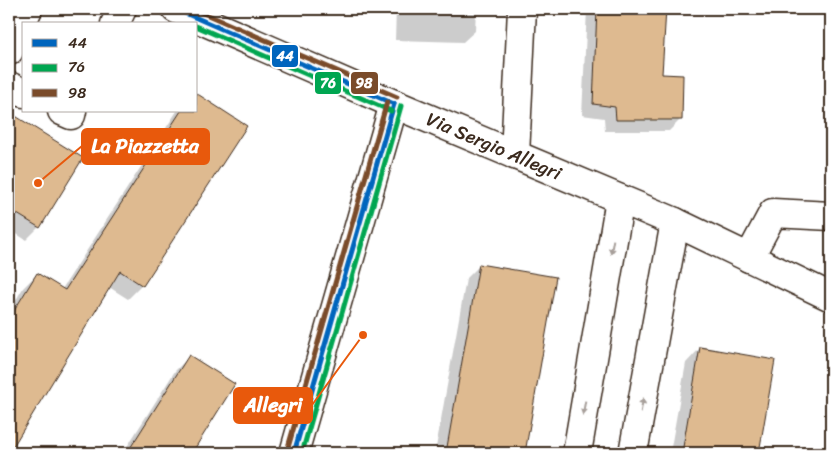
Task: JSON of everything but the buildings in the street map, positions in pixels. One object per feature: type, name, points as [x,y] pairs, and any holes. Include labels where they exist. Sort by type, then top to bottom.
[{"type":"street","points":[[22,22],[28,9]]},
{"type":"street","points":[[116,22],[122,9]]},
{"type":"street","name":"Via Sergio Allegri","points":[[176,9],[394,104],[675,222],[831,297]]},
{"type":"street","points":[[515,155],[522,9]]},
{"type":"street","points":[[9,51],[22,22]]},
{"type":"street","points":[[9,86],[22,92]]},
{"type":"street","points":[[294,453],[394,104]]},
{"type":"street","points":[[577,453],[620,199]]},
{"type":"street","points":[[749,258],[774,213],[831,216]]},
{"type":"street","points":[[633,453],[675,222]]},
{"type":"transit line","name":"44","points":[[176,9],[394,104]]},
{"type":"transit line","name":"98","points":[[194,9],[397,97]]},
{"type":"transit line","name":"76","points":[[198,27],[391,111]]},
{"type":"transit line","name":"98","points":[[287,451],[387,102]]},
{"type":"transit line","name":"44","points":[[294,453],[394,104]]},
{"type":"transit line","name":"76","points":[[302,453],[401,106]]},
{"type":"place","name":"La Piazzetta","points":[[38,183]]},
{"type":"place","name":"Allegri","points":[[363,335]]}]
